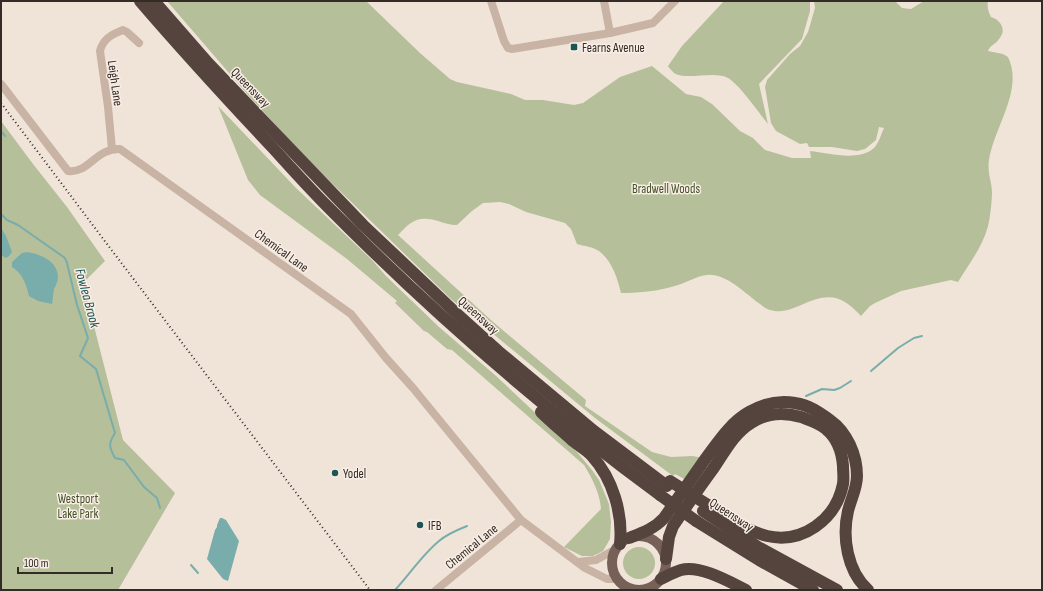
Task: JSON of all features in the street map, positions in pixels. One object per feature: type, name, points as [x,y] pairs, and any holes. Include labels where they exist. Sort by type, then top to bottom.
[{"type":"highway","name":"Queensway","points":[[140,1],[202,73],[327,206],[459,331],[568,425],[612,460],[666,487]]},
{"type":"highway","name":"Queensway","points":[[154,1],[208,63],[363,225],[498,351],[594,431],[666,487],[702,512],[758,547],[836,590]]},
{"type":"highway","points":[[368,246],[411,295],[559,429],[591,455],[608,478],[615,497],[622,544],[649,531],[659,524],[719,440],[739,418],[764,405],[787,402],[800,404],[816,410],[833,422],[843,433],[853,452],[857,475],[847,519],[846,545],[852,566],[868,590]]},
{"type":"highway","points":[[666,487],[702,512],[743,526],[765,536],[785,537],[804,533],[816,527],[829,516],[840,496],[844,477],[843,457],[834,438],[825,428],[809,420],[794,415],[776,414],[762,417],[752,422],[732,441],[673,526],[669,537],[666,559]]},
{"type":"highway","name":"Queensway","points":[[702,512],[759,560],[812,590]]},
{"type":"highway","points":[[657,584],[680,570],[692,569],[709,574],[746,590]]},
{"type":"main road","points":[[637,536],[653,540],[659,545],[664,552],[666,559],[664,573],[657,584],[643,590],[634,590],[618,583],[612,565],[612,558],[622,544],[637,536]]},
{"type":"street","points":[[491,1],[504,42],[508,48],[512,49],[610,33],[652,23],[675,1]]},
{"type":"street","points":[[604,1],[610,33]]},
{"type":"street","name":"Leigh Lane","points":[[112,149],[100,51],[101,45],[110,35],[123,30],[139,44]]},
{"type":"street","points":[[1,84],[68,171],[75,172],[103,152],[112,149]]},
{"type":"street","name":"Chemical Lane","points":[[112,149],[120,149],[126,153],[351,314],[521,520],[585,568],[595,574],[618,583]]},
{"type":"street","name":"Chemical Lane","points":[[436,590],[521,520]]},
{"type":"street","points":[[578,562],[596,560],[622,544]]},
{"type":"green space","name":"Bradwell Woods","points":[[167,1],[366,1],[420,53],[450,79],[457,82],[511,94],[525,100],[543,100],[574,105],[583,103],[620,77],[652,66],[686,94],[701,97],[712,104],[740,131],[753,138],[765,150],[792,158],[811,158],[810,151],[843,156],[860,155],[876,146],[884,128],[879,127],[876,140],[865,149],[857,151],[832,147],[809,147],[807,143],[800,144],[776,131],[771,123],[765,87],[767,80],[790,54],[800,46],[808,32],[815,8],[814,1],[895,1],[902,8],[911,9],[924,1],[988,1],[988,9],[991,17],[998,20],[1002,26],[1003,32],[998,41],[990,47],[988,51],[1003,54],[1008,57],[1012,70],[1012,82],[1010,95],[989,160],[992,193],[988,226],[979,248],[958,282],[951,280],[901,291],[870,306],[861,316],[840,299],[825,297],[785,311],[766,309],[734,284],[714,275],[703,276],[678,285],[657,290],[621,293],[616,275],[611,264],[604,255],[597,250],[577,244],[571,229],[565,223],[526,212],[509,204],[500,202],[483,203],[457,225],[447,224],[431,219],[415,220],[398,235],[492,321],[586,400],[585,406],[652,452],[671,457],[692,456],[704,458],[688,481],[675,474],[673,476],[595,418],[451,299],[307,159],[248,95]]},
{"type":"green space","points":[[724,1],[810,1],[810,11],[802,39],[759,84],[768,124],[744,93],[728,78],[716,75],[679,75],[674,73],[668,66],[682,46]]},
{"type":"green space","points":[[218,106],[296,188],[372,260],[386,276],[439,327],[495,375],[577,452],[599,480],[609,504],[611,522],[610,539],[603,551],[593,556],[582,556],[564,547],[601,509],[593,480],[584,465],[452,350],[447,349],[424,331],[395,303],[397,301],[347,259],[260,195],[248,180]]},
{"type":"green space","name":"Westport Lake Park","points":[[1,121],[67,207],[105,261],[83,283],[123,440],[175,493],[118,590],[1,590]]},
{"type":"green space","points":[[636,547],[642,547],[651,551],[655,563],[651,575],[642,579],[636,579],[627,575],[623,566],[623,560],[627,551]]},
{"type":"water","points":[[1,228],[6,236],[12,252],[6,258],[1,255]]},
{"type":"water","points":[[27,252],[37,254],[47,259],[52,263],[57,271],[58,278],[54,289],[52,304],[38,301],[29,296],[24,280],[12,267],[12,262],[22,253]]},
{"type":"water","points":[[220,518],[226,520],[239,541],[228,581],[223,579],[207,559]]},
{"type":"waterway","points":[[1,131],[5,136]]},
{"type":"waterway","name":"Fowlea Brook","points":[[1,214],[7,220],[18,225],[65,258],[77,305],[88,338],[80,356],[96,369],[115,433],[110,443],[111,451],[115,458],[124,460],[144,487],[157,498],[160,508]]},
{"type":"waterway","points":[[871,371],[898,348],[914,338],[922,336]]},
{"type":"waterway","points":[[806,396],[822,389],[834,390],[851,381]]},
{"type":"waterway","points":[[395,590],[433,546],[445,536],[467,526]]},
{"type":"waterway","name":"Fowlea Brook","points":[[191,565],[198,573]]},
{"type":"railway","points":[[1,103],[370,590]]},
{"type":"place","name":"Fearns Avenue","points":[[574,47]]},
{"type":"place","name":"Yodel","points":[[335,473]]},
{"type":"place","name":"IFB","points":[[420,525]]}]
